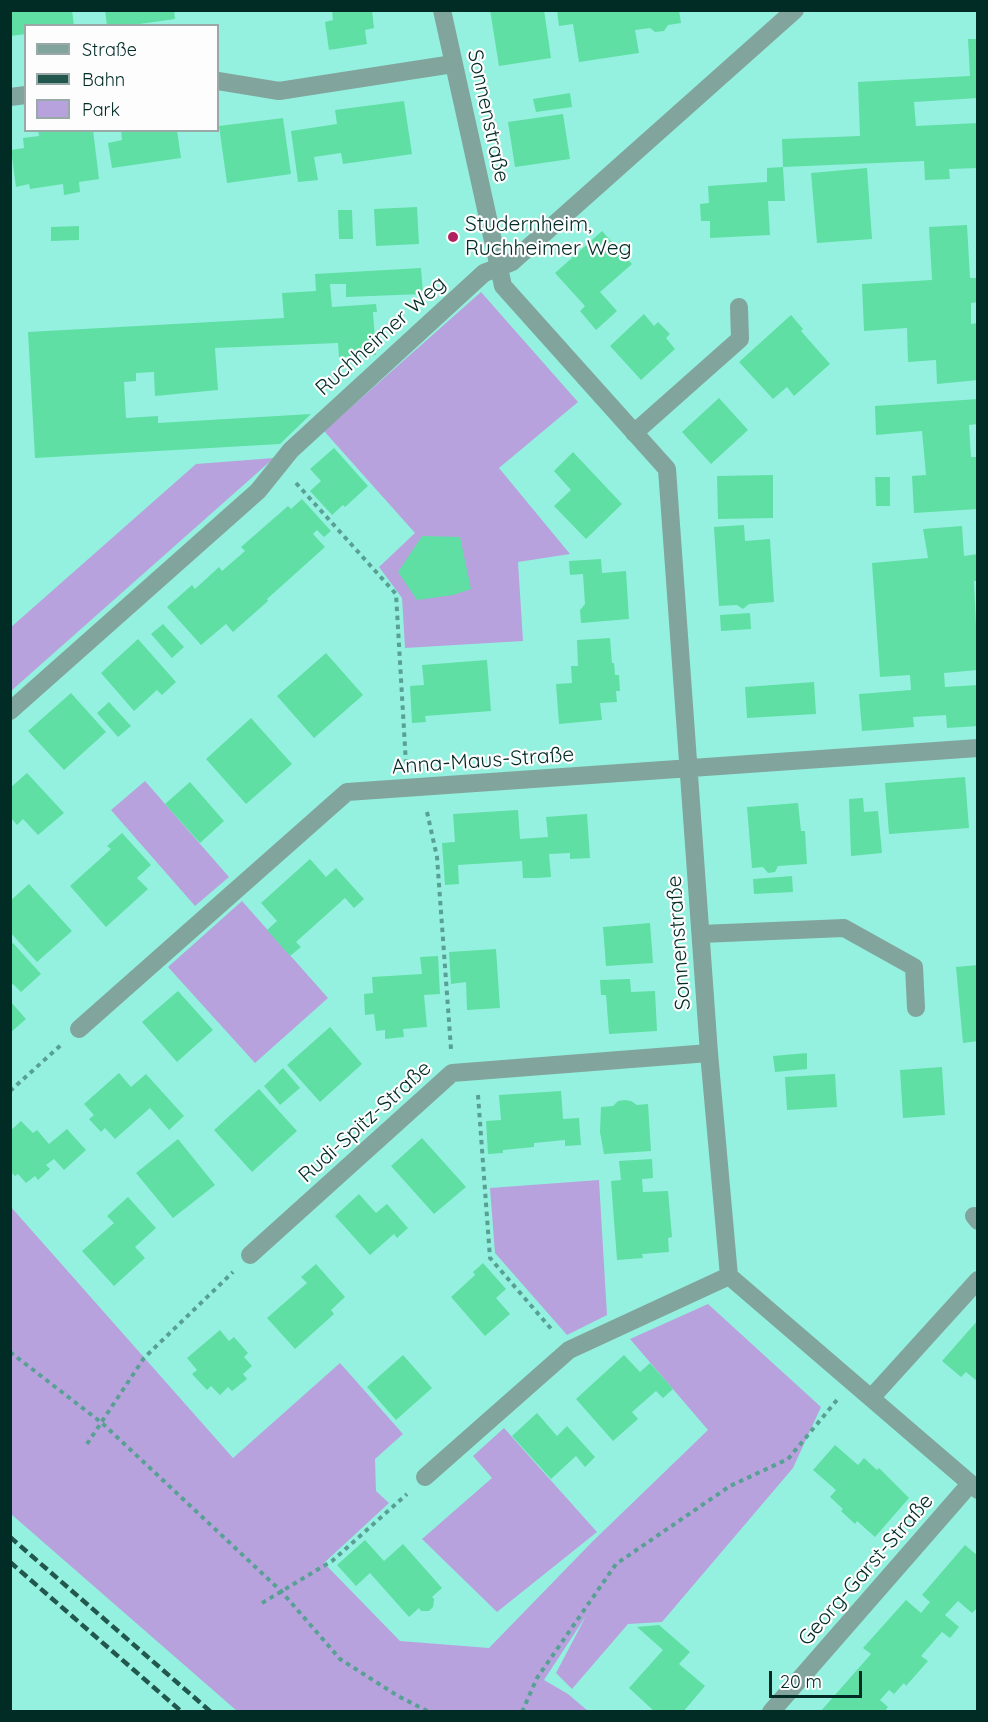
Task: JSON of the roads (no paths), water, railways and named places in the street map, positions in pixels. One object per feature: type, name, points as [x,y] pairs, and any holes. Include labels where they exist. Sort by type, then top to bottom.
[{"type":"street","name":"Sonnenstraße","points":[[442,10],[503,286],[667,469],[709,1053],[729,1276]]},
{"type":"street","name":"Ruchheimer Weg","points":[[10,711],[258,490],[291,450],[484,273],[512,262],[795,10]]},
{"type":"street","points":[[219,81],[279,91],[453,64]]},
{"type":"street","points":[[634,433],[740,339],[739,307]]},
{"type":"street","name":"Anna-Maus-Straße","points":[[79,1029],[348,792],[978,748]]},
{"type":"street","points":[[701,934],[844,928],[914,967],[916,1008]]},
{"type":"street","name":"Rudi-Spitz-Straße","points":[[250,1255],[452,1073],[709,1053]]},
{"type":"street","points":[[425,1477],[569,1350],[729,1276],[974,1487]]},
{"type":"street","points":[[871,1398],[978,1280]]},
{"type":"street","name":"Georg-Garst-Straße","points":[[771,1712],[974,1487]]},
{"type":"railway","points":[[10,1537],[211,1712]]},
{"type":"railway","points":[[10,1562],[182,1712]]},
{"type":"place","name":"Studernheim, Ruchheimer Weg","points":[[453,237]]}]
